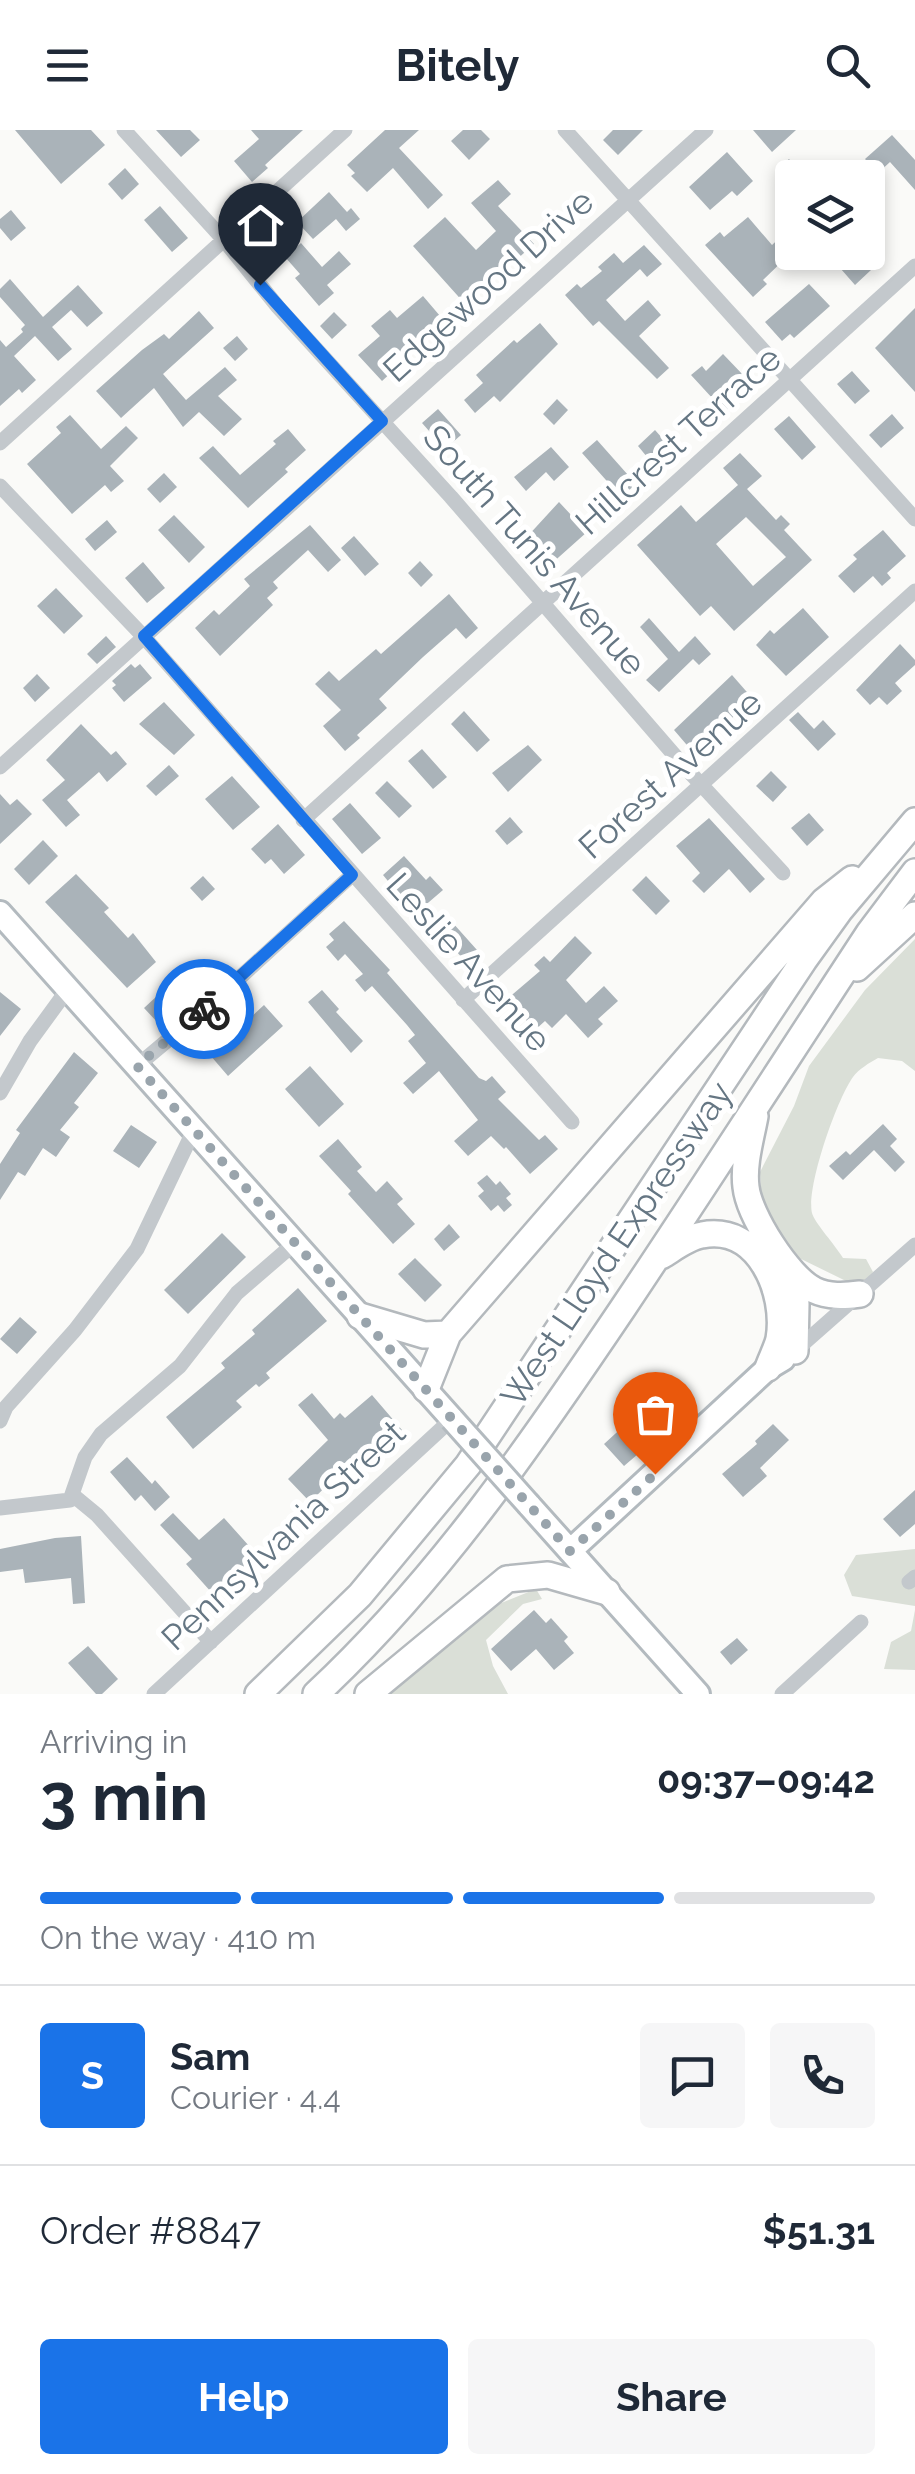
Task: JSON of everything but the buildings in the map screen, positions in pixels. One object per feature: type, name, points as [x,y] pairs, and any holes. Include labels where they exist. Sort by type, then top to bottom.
[{"type":"highway","name":"West Lloyd Expressway","points":[[258,1694],[360,1595],[468,1465],[804,960],[915,821]]},
{"type":"highway","points":[[426,1389],[448,1334],[824,901],[888,851]]},
{"type":"highway","name":"West Lloyd Expressway","points":[[316,1694],[396,1616],[524,1455],[828,996],[915,872]]},
{"type":"highway","points":[[828,996],[915,915]]},
{"type":"highway","points":[[756,1106],[745,1179],[754,1212],[787,1267],[804,1284],[840,1296],[860,1294]]},
{"type":"highway","points":[[656,1259],[706,1234],[732,1238],[755,1252],[771,1274],[778,1300],[779,1339],[768,1368]]},
{"type":"highway","points":[[787,1267],[796,1304],[795,1350]]},
{"type":"highway","points":[[360,1316],[405,1331],[448,1334]]},
{"type":"highway","points":[[368,1694],[507,1579],[548,1575],[607,1592]]},
{"type":"main road","points":[[0,913],[698,1694]]},
{"type":"main road","points":[[570,1551],[768,1368],[795,1350]]},
{"type":"street","name":"South Tunis Avenue","points":[[124,130],[783,873]]},
{"type":"street","points":[[0,443],[345,130]]},
{"type":"street","points":[[565,130],[915,519]]},
{"type":"street","name":"Edgewood Drive","points":[[0,767],[706,130]]},
{"type":"street","name":"Hillcrest Terrace","points":[[303,820],[915,266]]},
{"type":"street","name":"Leslie Avenue","points":[[0,486],[144,636],[572,1122]]},
{"type":"street","name":"Forest Avenue","points":[[463,1000],[915,591]]},
{"type":"street","points":[[137,1066],[352,875]]},
{"type":"street","points":[[0,1092],[30,1041],[68,989]]},
{"type":"street","points":[[0,1421],[6,1407],[75,1330],[137,1250],[194,1130]]},
{"type":"street","points":[[0,1508],[70,1500],[85,1458],[101,1434],[180,1366],[238,1293],[295,1243]]},
{"type":"street","points":[[795,1350],[915,1245]]},
{"type":"street","name":"Pennsylvania Street","points":[[154,1694],[452,1420]]},
{"type":"street","points":[[74,1496],[97,1515],[211,1642]]},
{"type":"street","points":[[782,1694],[861,1622]]},
{"type":"shaded area","points":[[915,939],[915,1071],[902,1061],[878,1058],[855,1074],[831,1123],[814,1184],[811,1201],[817,1222],[843,1258],[866,1259],[873,1272],[865,1282],[848,1282],[797,1257],[762,1206],[760,1172],[794,1106],[809,1066],[865,990]]},
{"type":"shaded area","points":[[915,1549],[915,1606],[852,1596],[844,1575],[856,1555]]},
{"type":"shaded area","points":[[536,1589],[542,1599],[523,1604],[486,1640],[493,1666],[508,1694],[378,1694],[479,1612]]},
{"type":"shaded area","points":[[915,1610],[915,1670],[884,1669],[891,1642],[911,1631]]},
{"type":"way so far","points":[[204,1009],[137,1066],[570,1551],[655,1474]]},
{"type":"route","points":[[204,1009],[352,875],[144,636],[382,421],[260,285]]}]
